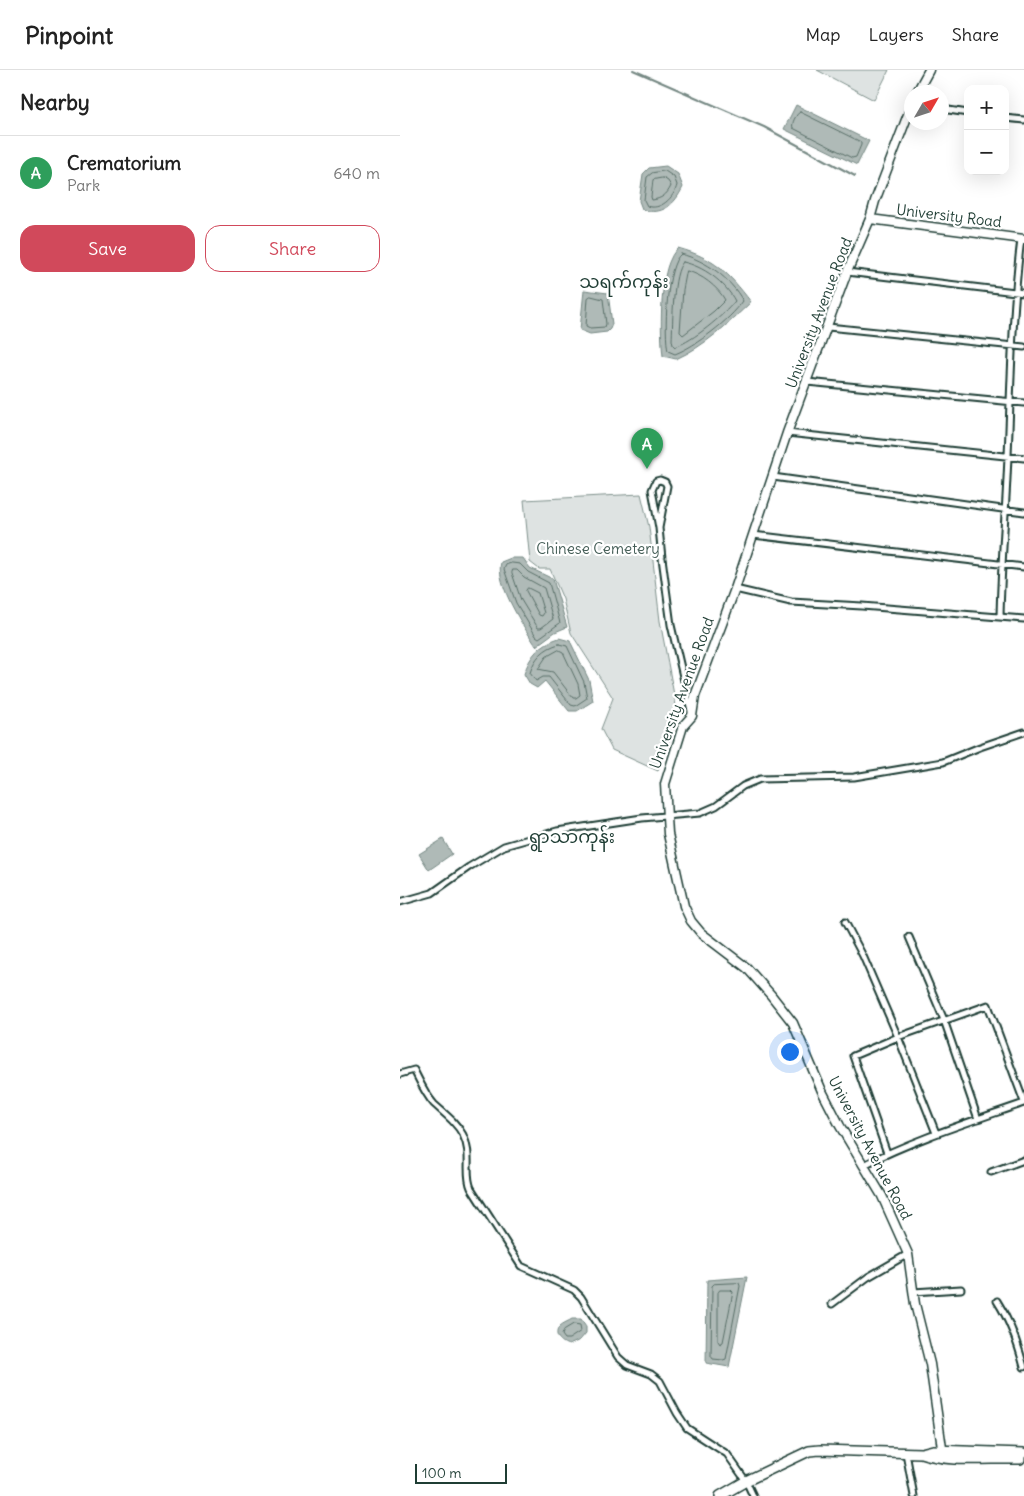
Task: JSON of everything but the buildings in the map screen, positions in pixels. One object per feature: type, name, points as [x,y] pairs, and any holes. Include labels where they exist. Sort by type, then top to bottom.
[{"type":"main road","points":[[921,85],[929,70]]},
{"type":"main road","name":"University Avenue Road","points":[[904,123],[874,201],[870,219],[847,272],[787,433],[735,589],[705,666],[695,696],[692,716],[682,726],[665,784],[668,834],[684,906],[691,920],[701,933],[747,968],[793,1023],[822,1091],[890,1212],[908,1254],[913,1292],[930,1364],[943,1454]]},
{"type":"main road","name":"University Road","points":[[870,219],[1022,239]]},
{"type":"main road","points":[[720,1496],[746,1481],[809,1451],[921,1453],[933,1457],[943,1454],[1024,1453]]},
{"type":"main road","points":[[943,1454],[1024,1459]]},
{"type":"street","points":[[949,110],[964,112]]},
{"type":"street","points":[[1009,118],[1024,120]]},
{"type":"street","points":[[1000,616],[1014,292],[1022,239]]},
{"type":"street","points":[[847,272],[1024,293]]},
{"type":"street","points":[[828,327],[1024,347]]},
{"type":"street","points":[[807,382],[1024,403]]},
{"type":"street","points":[[787,433],[1024,458]]},
{"type":"street","points":[[773,477],[1024,512]]},
{"type":"street","points":[[659,528],[667,486],[665,482],[660,480],[656,481],[652,490],[659,528],[671,625],[692,716]]},
{"type":"street","points":[[753,535],[1024,567]]},
{"type":"street","points":[[735,589],[791,602],[1024,619]]},
{"type":"street","points":[[400,902],[432,893],[469,867],[504,846],[557,831],[642,818],[700,813],[716,806],[743,786],[760,779],[854,777],[943,762],[980,746],[1024,732]]},
{"type":"street","points":[[845,922],[863,956],[898,1037],[936,1133]]},
{"type":"street","points":[[909,937],[944,1020],[978,1119]]},
{"type":"street","points":[[864,1165],[887,1153],[936,1133],[1024,1102],[988,1006],[898,1037],[853,1056],[887,1153]]},
{"type":"street","points":[[400,1074],[414,1070],[425,1092],[453,1120],[463,1136],[468,1152],[468,1180],[471,1188],[521,1266],[574,1290],[581,1297],[618,1356],[628,1365],[651,1374],[660,1381],[687,1428],[727,1454],[746,1481],[753,1496]]},
{"type":"street","points":[[991,1172],[1024,1160]]},
{"type":"street","points":[[832,1304],[868,1277],[908,1254]]},
{"type":"street","points":[[913,1292],[961,1289]]},
{"type":"street","points":[[997,1301],[1006,1315],[1022,1349],[1024,1367]]},
{"type":"street","points":[[906,1453],[914,1496]]},
{"type":"green space","points":[[817,70],[889,70],[874,100]]},
{"type":"green space","name":"Chinese Cemetery","points":[[641,494],[649,527],[660,621],[678,716],[658,771],[612,750],[601,729],[613,698],[571,633],[563,599],[550,569],[539,569],[530,562],[524,500]]},
{"type":"water","points":[[796,105],[869,141],[857,165],[784,129]]},
{"type":"water","points":[[666,166],[678,174],[683,187],[680,193],[672,204],[662,210],[649,211],[642,209],[639,201],[643,174],[649,168]]},
{"type":"water","points":[[678,248],[701,256],[711,262],[735,282],[751,302],[697,348],[676,359],[663,356],[661,320],[667,267],[671,257]]},
{"type":"water","points":[[584,290],[608,293],[612,324],[607,332],[590,334],[580,330]]},
{"type":"water","points":[[511,558],[523,558],[530,568],[553,579],[567,627],[555,632],[536,646],[512,605],[502,582],[501,562]]},
{"type":"water","points":[[559,638],[570,641],[589,680],[593,701],[577,711],[569,711],[545,681],[537,688],[530,684],[524,674],[529,661],[537,651],[546,643]]},
{"type":"water","points":[[443,839],[452,854],[429,870],[419,854]]},
{"type":"water","points":[[747,1277],[729,1367],[706,1363],[707,1280]]},
{"type":"water","points":[[572,1319],[581,1319],[586,1326],[586,1333],[580,1340],[569,1345],[558,1338],[557,1332],[560,1326]]},
{"type":"waterway","points":[[633,70],[764,127],[855,176]]},
{"type":"place","name":"Crematorium","points":[[647,469]]},
{"type":"district","name":"သရက်ကုန်း","points":[[624,282]]},
{"type":"district","name":"ရွာသာကုန်း","points":[[572,837]]}]
